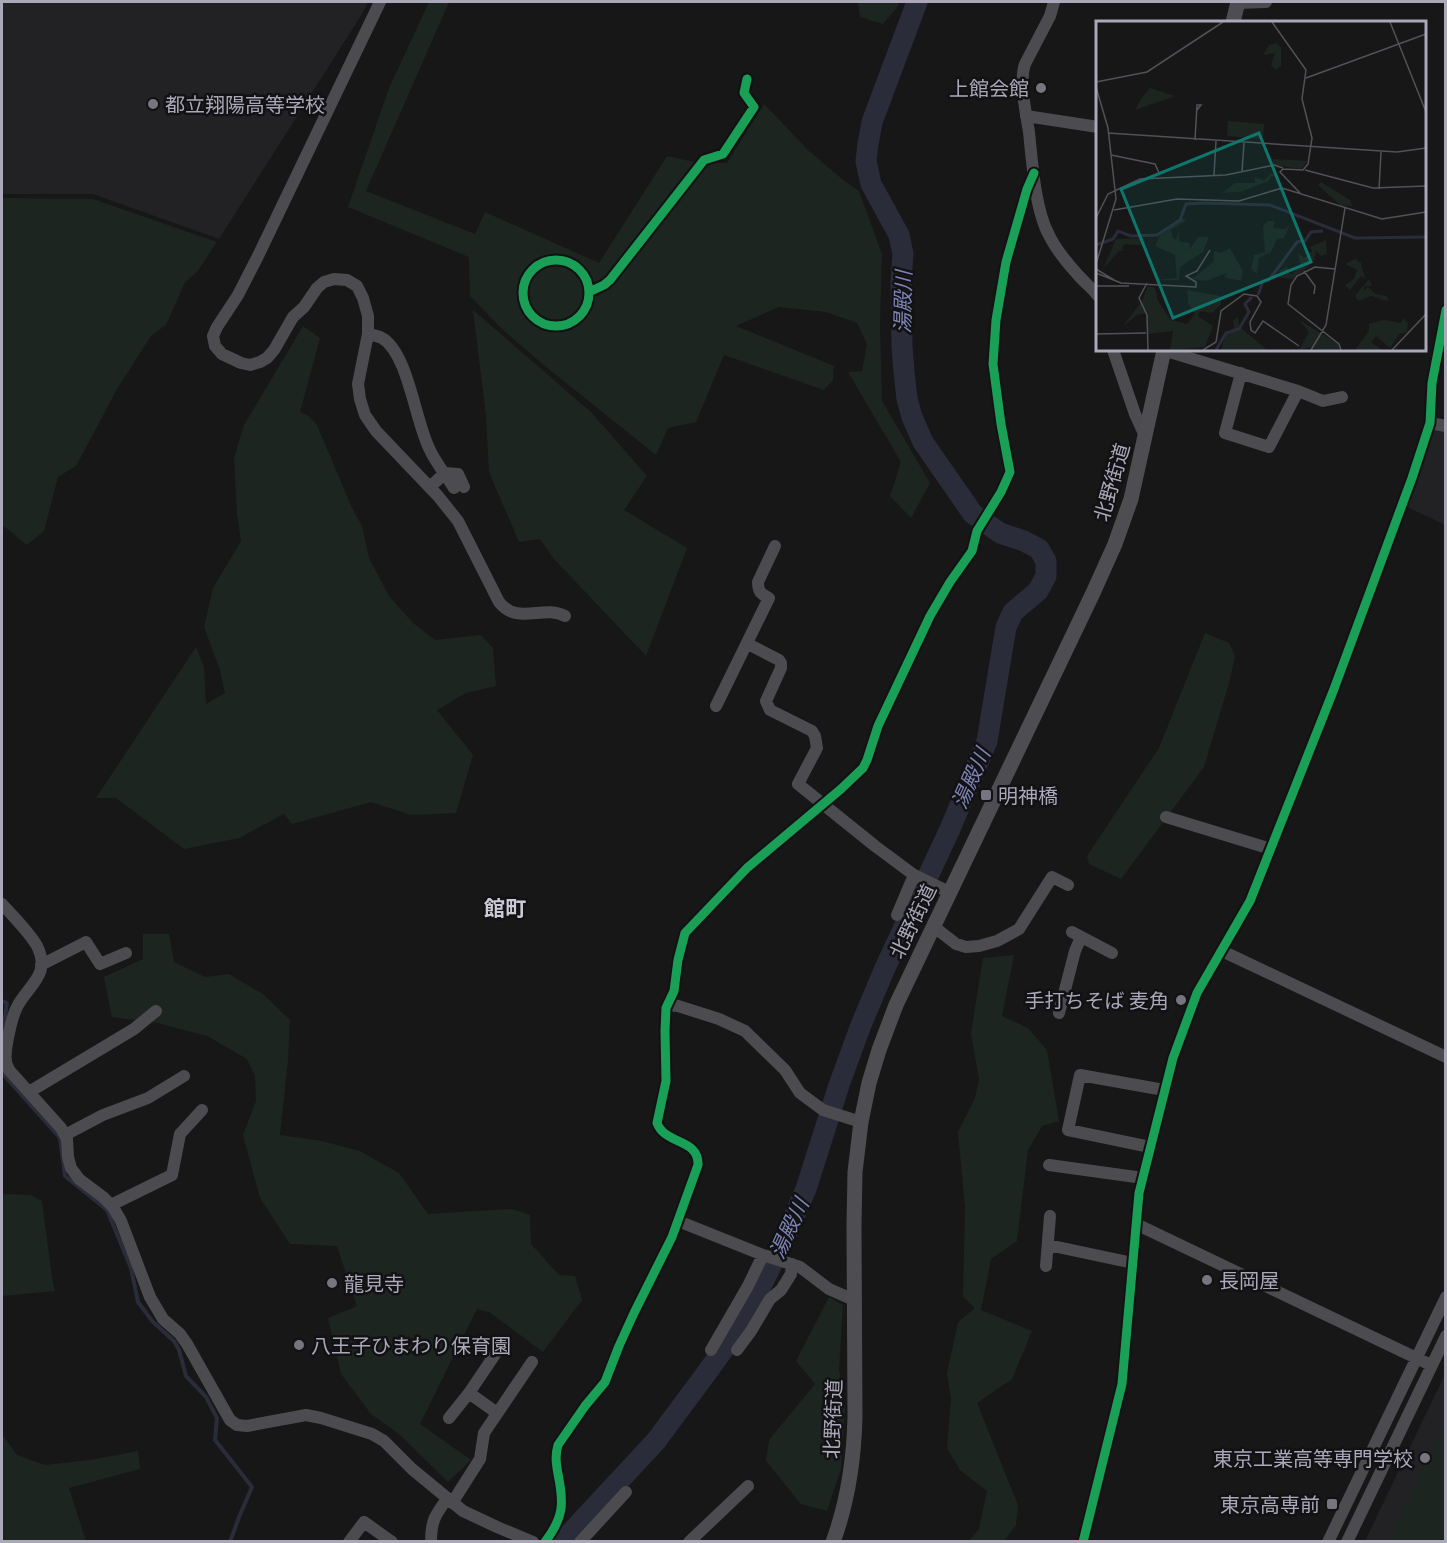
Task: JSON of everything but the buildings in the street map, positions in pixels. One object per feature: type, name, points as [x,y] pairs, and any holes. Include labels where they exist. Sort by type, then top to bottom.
[{"type":"main road","points":[[1233,21],[1238,2]]},
{"type":"main road","name":"北野街道","points":[[833,1542],[848,1490],[854,1448],[854,1190],[861,1122],[869,1083],[896,1005],[1115,544],[1131,499],[1164,351]]},
{"type":"street","points":[[380,2],[258,256],[238,295],[217,327],[213,336],[215,346],[222,354],[241,363],[250,365],[260,362],[274,350],[293,317],[324,282],[334,279],[347,280],[357,286],[368,316],[368,334],[358,384],[365,415],[376,431],[430,487],[458,521],[504,608],[511,613],[518,614],[559,613],[565,616]]},
{"type":"street","points":[[1054,2],[1023,71],[1026,116],[1037,195],[1047,233],[1065,259],[1096,294]]},
{"type":"street","points":[[1238,2],[1266,2]]},
{"type":"street","points":[[1026,116],[1096,127]]},
{"type":"street","points":[[545,1542],[557,1525],[562,1506],[555,1461],[558,1445],[605,1382],[623,1337],[678,1221],[698,1165],[697,1153],[661,1131],[657,1123],[666,1081],[666,1008],[674,991],[682,942],[688,929],[747,868],[858,773],[867,760],[878,726],[930,616],[972,551],[976,531],[1001,492],[1010,472],[993,364],[996,320],[1006,262],[1027,189],[1034,173]]},
{"type":"street","points":[[1083,1542],[1122,1384],[1139,1193],[1173,1058],[1197,993],[1247,907],[1271,849],[1334,689],[1412,478],[1430,423],[1432,383],[1446,310]]},
{"type":"street","points":[[368,334],[384,339],[398,357],[404,369],[418,421],[429,449],[445,473],[459,487]]},
{"type":"street","points":[[1113,351],[1145,436]]},
{"type":"street","points":[[1167,351],[1298,391],[1323,401],[1342,397]]},
{"type":"street","points":[[1241,373],[1225,433],[1258,444],[1269,447],[1298,391]]},
{"type":"street","points":[[1430,423],[1446,426]]},
{"type":"street","points":[[430,487],[445,473]]},
{"type":"street","points":[[716,706],[769,598],[760,593],[758,582],[775,546]]},
{"type":"street","points":[[748,644],[781,663],[781,668],[766,701],[767,706],[770,710],[812,730],[815,736],[817,748],[798,784],[916,876],[949,892]]},
{"type":"street","points":[[1166,817],[1271,849]]},
{"type":"street","points":[[897,915],[916,876]]},
{"type":"street","points":[[933,926],[956,944],[966,947],[997,941],[1019,929],[1052,877],[1068,885]]},
{"type":"street","points":[[2,904],[37,946],[41,964],[35,983],[15,1011],[5,1060],[11,1073],[61,1128],[67,1139],[71,1168],[79,1179],[111,1205],[121,1221],[156,1308],[163,1319],[184,1339],[230,1420],[237,1425],[247,1426],[306,1415],[372,1434],[388,1444],[412,1469],[472,1516],[533,1542]]},
{"type":"street","points":[[1059,1013],[1077,935],[1112,953]]},
{"type":"street","points":[[41,964],[86,942],[100,964],[126,953]]},
{"type":"street","points":[[1222,951],[1446,1057]]},
{"type":"street","points":[[666,1008],[673,1005],[678,1006],[719,1019],[745,1031],[785,1070],[800,1093],[823,1110],[861,1122]]},
{"type":"street","points":[[29,1092],[134,1029],[156,1011]]},
{"type":"street","points":[[1150,1147],[1068,1130],[1080,1075],[1164,1090]]},
{"type":"street","points":[[65,1135],[103,1115],[148,1098],[184,1076]]},
{"type":"street","points":[[111,1205],[172,1175],[180,1134],[202,1110]]},
{"type":"street","points":[[1049,1165],[1143,1178]]},
{"type":"street","points":[[1046,1266],[1050,1216]]},
{"type":"street","points":[[678,1221],[765,1256],[800,1267],[829,1289],[854,1300]]},
{"type":"street","points":[[1136,1224],[1431,1365]]},
{"type":"street","points":[[1048,1245],[1133,1263]]},
{"type":"street","points":[[711,1350],[765,1256]]},
{"type":"street","points":[[737,1350],[770,1299],[781,1290],[791,1274],[789,1263]]},
{"type":"street","points":[[1328,1542],[1446,1297]]},
{"type":"street","points":[[1347,1542],[1446,1336]]},
{"type":"street","points":[[449,1418],[498,1350]]},
{"type":"street","points":[[431,1542],[434,1518],[450,1501],[480,1459],[484,1433],[532,1362]]},
{"type":"street","points":[[469,1393],[497,1413]]},
{"type":"street","points":[[688,1542],[748,1486]]},
{"type":"street","points":[[580,1542],[626,1492]]},
{"type":"street","points":[[349,1542],[364,1522],[392,1542]]},
{"type":"shaded area","name":"都立翔陽高等学校","points":[[2,2],[368,2],[219,239],[93,194],[2,194]]},
{"type":"shaded area","points":[[429,2],[449,2],[366,191],[475,234],[485,212],[599,263],[667,156],[694,162],[727,163],[764,104],[809,151],[859,191],[882,254],[880,324],[882,401],[930,483],[911,518],[890,496],[901,462],[848,372],[862,371],[867,344],[857,323],[826,312],[779,307],[736,326],[834,366],[833,380],[824,390],[724,355],[696,422],[668,428],[656,455],[545,366],[502,329],[470,296],[469,257],[348,207],[389,88]]},
{"type":"shaded area","points":[[858,2],[899,2],[883,24],[860,17]]},
{"type":"shaded area","points":[[2,198],[93,199],[217,242],[197,272],[185,282],[166,325],[151,336],[117,389],[76,466],[58,477],[44,531],[27,545],[2,526]]},
{"type":"shaded area","points":[[473,310],[592,413],[647,476],[624,510],[687,548],[646,656],[555,560],[540,539],[519,542],[489,472],[486,416]]},
{"type":"shaded area","points":[[303,326],[320,338],[300,412],[309,416],[317,425],[352,508],[362,526],[369,558],[389,596],[413,623],[435,640],[481,635],[493,648],[496,686],[466,693],[437,710],[473,755],[456,813],[411,815],[371,802],[292,824],[284,814],[239,838],[184,849],[116,798],[96,798],[196,647],[204,667],[206,704],[225,693],[220,670],[204,627],[213,588],[241,541],[234,458],[244,425]]},
{"type":"shaded area","points":[[1430,424],[1445,426],[1445,525],[1403,505]]},
{"type":"shaded area","points":[[1205,633],[1229,643],[1235,656],[1204,767],[1121,879],[1089,864],[1087,856],[1159,748]]},
{"type":"shaded area","points":[[143,934],[169,934],[174,962],[205,977],[229,974],[263,994],[290,1020],[280,1135],[322,1141],[360,1151],[399,1173],[428,1214],[512,1209],[530,1215],[531,1244],[559,1275],[575,1276],[582,1300],[543,1352],[489,1312],[477,1309],[420,1424],[471,1460],[448,1482],[399,1434],[371,1414],[341,1374],[328,1318],[357,1306],[337,1246],[290,1244],[260,1198],[243,1135],[256,1101],[255,1076],[247,1059],[207,1036],[158,1023],[112,1017],[104,977],[143,959]]},
{"type":"shaded area","points":[[1014,955],[1002,1016],[1028,1028],[1047,1050],[1059,1121],[1042,1126],[1028,1150],[1017,1241],[991,1259],[981,1310],[1032,1331],[1012,1379],[977,1403],[1018,1505],[1016,1525],[1004,1541],[969,1541],[979,1529],[987,1491],[960,1470],[947,1448],[951,1398],[947,1373],[958,1322],[975,1308],[963,1297],[965,1207],[958,1132],[975,1098],[979,1079],[971,1033],[983,958]]},
{"type":"shaded area","points":[[2,1194],[31,1195],[42,1201],[55,1291],[2,1296]]},
{"type":"shaded area","points":[[829,1297],[843,1305],[839,1369],[845,1410],[841,1469],[827,1511],[801,1504],[766,1461],[769,1440],[815,1384],[796,1361]]},
{"type":"shaded area","name":"東京工業高等専門学校","points":[[1445,1374],[1445,1541],[1365,1541]]},
{"type":"shaded area","points":[[1445,1423],[1445,1541],[1388,1541]]},
{"type":"shaded area","points":[[2,1434],[17,1455],[45,1465],[138,1451],[140,1469],[69,1488],[86,1541],[2,1541]]},
{"type":"waterway","name":"湯殿川","points":[[562,1542],[656,1441],[735,1333],[761,1286],[806,1189],[861,1025],[950,829],[987,741],[1006,627],[1013,612],[1038,591],[1046,576],[1046,561],[1039,549],[1000,533],[973,514],[923,442],[907,399],[902,346],[903,254],[899,235],[871,184],[866,161],[872,122],[917,2]]},
{"type":"waterway","points":[[2,1001],[7,1003],[3,1032]]},
{"type":"waterway","points":[[2,1073],[60,1138],[65,1176],[107,1210],[131,1268],[138,1302],[153,1322],[174,1341],[179,1350],[186,1376],[206,1397],[217,1418],[215,1440],[252,1487],[230,1542]]},
{"type":"cycle path","points":[[589,292],[610,280],[704,160],[723,154],[754,107],[744,93],[747,79]]},
{"type":"cycle path","points":[[545,1542],[556,1525],[561,1510],[556,1459],[558,1445],[605,1382],[634,1313],[672,1237],[698,1165],[697,1156],[693,1150],[667,1135],[657,1123],[666,1081],[666,1008],[674,991],[678,960],[685,933],[747,868],[863,768],[878,726],[930,616],[972,551],[977,531],[1001,492],[1010,472],[993,364],[996,320],[1006,262],[1027,189],[1034,173]]},
{"type":"cycle path","points":[[550,260],[562,260],[574,265],[584,275],[589,293],[587,306],[574,321],[562,326],[550,326],[538,321],[528,311],[523,299],[523,287],[528,275],[538,265],[550,260]]},
{"type":"cycle path","points":[[1083,1542],[1122,1384],[1139,1193],[1173,1058],[1197,993],[1250,901],[1334,689],[1412,478],[1430,423],[1432,383],[1446,310]]},
{"type":"place","name":"上館会館","points":[[1041,88]]},
{"type":"place","name":"都立翔陽高等学校","points":[[153,104]]},
{"type":"place","name":"明神橋","points":[[986,795]]},
{"type":"place","name":"手打ちそば 麦角","points":[[1181,1000]]},
{"type":"place","name":"長岡屋","points":[[1207,1280]]},
{"type":"place","name":"龍見寺","points":[[332,1283]]},
{"type":"place","name":"八王子ひまわり保育園","points":[[299,1345]]},
{"type":"place","name":"東京工業高等専門学校","points":[[1425,1458]]},
{"type":"place","name":"東京高専前","points":[[1332,1504]]},
{"type":"district","name":"館町","points":[[505,907]]}]
